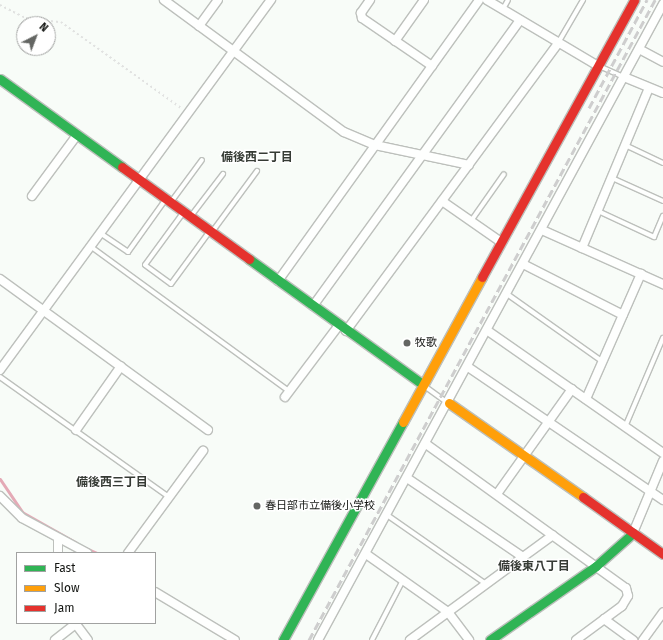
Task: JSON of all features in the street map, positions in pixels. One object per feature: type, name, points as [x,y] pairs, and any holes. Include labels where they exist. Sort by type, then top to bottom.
[{"type":"street","points":[[164,0],[344,132],[375,145],[469,165]]},
{"type":"street","points":[[199,26],[218,0]]},
{"type":"street","points":[[0,370],[271,0]]},
{"type":"street","points":[[370,0],[362,13],[362,18],[432,66]]},
{"type":"street","points":[[395,41],[424,0]]},
{"type":"street","points":[[278,281],[479,0]]},
{"type":"street","points":[[487,0],[598,66]]},
{"type":"street","points":[[284,640],[422,384],[634,0]]},
{"type":"street","points":[[320,639],[488,331],[663,4]]},
{"type":"street","points":[[313,306],[520,20]]},
{"type":"street","points":[[288,395],[343,328],[442,201],[558,43]]},
{"type":"street","points":[[639,49],[663,62]]},
{"type":"street","points":[[624,77],[663,93]]},
{"type":"street","points":[[0,79],[422,384]]},
{"type":"street","points":[[582,248],[649,88]]},
{"type":"street","points":[[32,196],[77,135]]},
{"type":"street","points":[[442,201],[500,242]]},
{"type":"street","points":[[542,230],[663,284]]},
{"type":"street","points":[[523,264],[623,315]]},
{"type":"street","points":[[586,399],[641,274]]},
{"type":"street","points":[[0,279],[44,309],[208,430]]},
{"type":"street","points":[[488,331],[663,453]]},
{"type":"street","points":[[76,430],[121,366]]},
{"type":"street","points":[[468,367],[663,500]]},
{"type":"street","points":[[497,494],[572,390]]},
{"type":"street","points":[[448,403],[663,554]]},
{"type":"street","points":[[426,444],[626,588],[628,596],[622,606],[576,640]]},
{"type":"street","points":[[129,552],[203,451]]},
{"type":"street","points":[[490,640],[596,566],[633,533],[663,460]]},
{"type":"street","points":[[407,478],[523,558]]},
{"type":"street","points":[[0,496],[22,518],[85,552]]},
{"type":"street","points":[[410,640],[553,535]]},
{"type":"street","points":[[58,538],[58,552]]},
{"type":"street","points":[[366,554],[448,612],[468,640]]},
{"type":"street","points":[[156,593],[235,640]]},
{"type":"street","points":[[643,640],[663,612]]},
{"type":"street","points":[[604,619],[633,640]]},
{"type":"street","points":[[55,640],[75,624]]},
{"type":"street","points":[[77,624],[88,640]]},
{"type":"lane","points":[[502,9],[508,0]]},
{"type":"lane","points":[[558,43],[583,0]]},
{"type":"lane","points":[[598,66],[624,77]]},
{"type":"lane","points":[[625,145],[663,163]]},
{"type":"lane","points":[[100,232],[128,252],[202,160]]},
{"type":"lane","points":[[222,174],[145,265],[171,284],[257,171]]},
{"type":"lane","points":[[471,221],[504,174]]},
{"type":"lane","points":[[611,178],[663,201]]},
{"type":"lane","points":[[597,211],[654,237],[663,216]]},
{"type":"lane","points":[[90,246],[288,395]]},
{"type":"lane","points":[[507,294],[603,362]]},
{"type":"lane","points":[[625,427],[663,338]]},
{"type":"lane","points":[[0,376],[169,497]]},
{"type":"lane","points":[[422,384],[448,403]]},
{"type":"lane","points":[[388,515],[486,584]]},
{"type":"lane","points":[[372,640],[403,580]]},
{"type":"path","points":[[0,5],[26,18],[61,22],[188,113]]},
{"type":"waterway","points":[[0,479],[22,512],[75,542]]},
{"type":"waterway","points":[[81,546],[95,552]]},
{"type":"railway","points":[[589,108],[647,0]]},
{"type":"railway","points":[[309,640],[655,0]]},
{"type":"traffic: fast","points":[[0,79],[122,167]]},
{"type":"traffic: fast","points":[[249,259],[422,384]]},
{"type":"traffic: fast","points":[[283,640],[403,422]]},
{"type":"traffic: fast","points":[[490,640],[596,566],[633,533]]},
{"type":"traffic: slow","points":[[403,422],[482,277]]},
{"type":"traffic: slow","points":[[449,403],[583,497]]},
{"type":"traffic: jam","points":[[482,277],[634,0]]},
{"type":"traffic: jam","points":[[122,167],[249,259]]},
{"type":"traffic: jam","points":[[583,497],[663,554]]},
{"type":"place","name":"牧歌","points":[[407,343]]},
{"type":"place","name":"春日部市立備後小学校","points":[[257,506]]},
{"type":"district","name":"備後西二丁目","points":[[257,158]]},
{"type":"district","name":"備後西三丁目","points":[[112,483]]},
{"type":"district","name":"備後東八丁目","points":[[534,567]]}]
